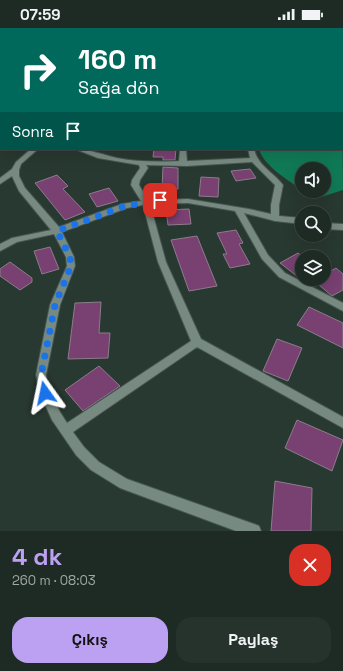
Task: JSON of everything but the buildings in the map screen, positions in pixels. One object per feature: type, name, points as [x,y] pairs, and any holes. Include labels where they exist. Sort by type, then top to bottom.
[{"type":"street","points":[[0,182],[15,170],[21,159],[34,150]]},
{"type":"street","points":[[81,150],[102,158],[142,164],[254,160]]},
{"type":"street","points":[[183,150],[183,163]]},
{"type":"street","points":[[251,150],[254,160],[279,185],[275,205],[275,218]]},
{"type":"street","points":[[142,164],[144,168],[136,180],[135,185],[146,202],[162,262],[197,342],[343,423]]},
{"type":"street","points":[[15,170],[15,176],[22,189],[57,231],[70,257],[71,266],[55,305],[41,375],[45,393],[56,416],[80,451],[95,466],[119,481],[254,531]]},
{"type":"street","points":[[0,248],[15,240],[57,231],[125,206],[146,202],[188,201],[238,209],[275,218],[295,221]]},
{"type":"street","points":[[238,209],[266,257],[282,275],[343,308]]},
{"type":"street","points":[[331,226],[343,227]]},
{"type":"street","points":[[66,430],[197,342]]},
{"type":"green space","points":[[259,150],[343,150],[343,190],[331,194],[331,162],[295,162],[295,185],[271,167]]},
{"type":"route","points":[[45,393],[41,375],[55,305],[71,266],[70,257],[57,231],[125,206],[160,200]]}]
